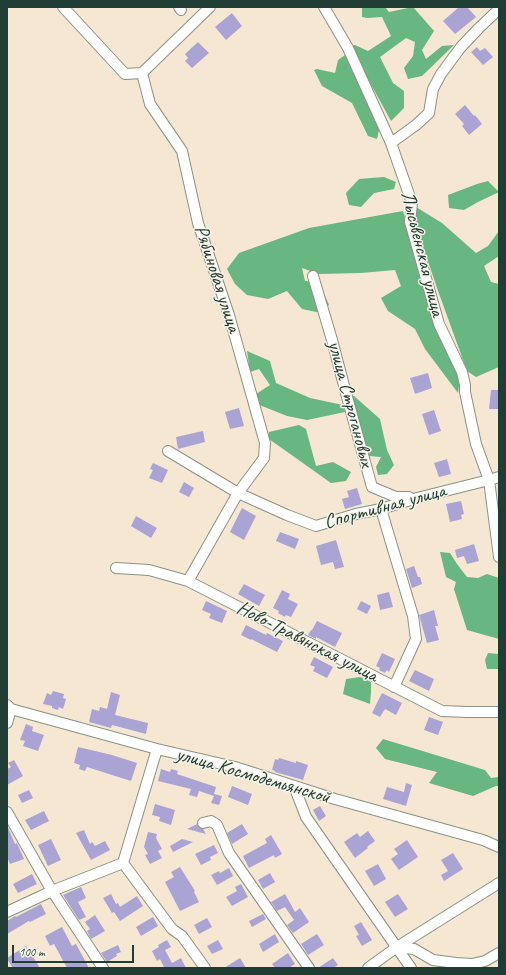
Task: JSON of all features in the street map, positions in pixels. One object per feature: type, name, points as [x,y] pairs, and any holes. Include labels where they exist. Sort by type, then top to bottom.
[{"type":"street","points":[[63,7],[125,74],[142,73],[210,7]]},
{"type":"street","name":"Лысьвенская улица","points":[[324,7],[348,48],[391,143],[412,203],[410,222],[439,324],[462,372],[476,444],[489,480],[499,557]]},
{"type":"street","points":[[391,143],[416,125],[429,113],[433,89],[441,74],[461,47],[499,9]]},
{"type":"street","name":"Рябиновая улица","points":[[142,73],[150,104],[182,151],[198,223],[229,315],[265,443],[264,458],[238,493],[188,581]]},
{"type":"street","name":"улица Строгановых","points":[[312,276],[332,340],[372,487],[396,497],[417,498]]},
{"type":"street","name":"Спортивная улица","points":[[168,451],[238,493],[316,526],[356,514],[381,509],[499,477]]},
{"type":"street","points":[[381,509],[413,616],[416,639],[394,687]]},
{"type":"street","name":"Ново-Травянская улица","points":[[116,568],[149,570],[188,581],[394,687],[442,710],[499,712]]},
{"type":"street","points":[[7,723],[9,707]]},
{"type":"street","name":"улица Космодемьянской","points":[[9,707],[157,749],[235,768],[335,799],[483,840],[499,847]]},
{"type":"street","points":[[123,863],[157,749]]},
{"type":"street","points":[[294,786],[306,817],[411,968]]},
{"type":"street","points":[[7,812],[52,891],[103,968]]},
{"type":"street","points":[[203,823],[211,821],[218,825],[229,853],[309,968]]},
{"type":"street","points":[[7,912],[52,891],[123,863]]},
{"type":"street","points":[[123,863],[172,929],[182,936],[205,968]]},
{"type":"street","points":[[368,968],[397,947],[499,883]]},
{"type":"street","points":[[397,947],[414,949],[432,960],[472,964],[485,961],[499,953]]},
{"type":"green space","points":[[347,7],[385,7],[389,12],[413,7],[434,31],[422,50],[426,59],[442,46],[454,45],[422,76],[408,79],[404,68],[413,56],[415,42],[406,38],[380,57],[393,83],[404,91],[404,108],[391,121],[350,46],[355,45],[368,51],[391,36],[382,17],[362,17],[362,8]]},
{"type":"green space","points":[[345,55],[379,130],[377,139],[368,136],[352,103],[322,86],[314,70],[317,69],[335,73],[338,60]]},
{"type":"green space","points":[[384,177],[396,182],[394,189],[374,193],[361,207],[349,205],[346,193],[359,179]]},
{"type":"green space","points":[[488,181],[499,192],[464,210],[449,208],[448,195]]},
{"type":"green space","points":[[416,207],[442,223],[476,253],[488,246],[499,231],[499,256],[484,266],[491,282],[499,284],[499,367],[476,377],[467,371],[437,288],[415,222]]},
{"type":"green space","points":[[403,211],[460,379],[458,393],[425,349],[415,329],[388,311],[381,298],[401,286],[395,270],[361,273],[319,274],[302,268],[305,281],[319,282],[329,305],[321,313],[302,309],[287,291],[268,299],[247,295],[235,284],[227,269],[239,253],[309,228]]},
{"type":"green space","points":[[247,351],[270,361],[276,383],[310,398],[343,405],[345,412],[307,420],[287,416],[257,404],[256,394],[270,385],[259,369],[250,372]]},
{"type":"green space","points":[[351,396],[354,396],[380,419],[387,450],[394,465],[387,474],[378,475],[376,467],[381,457],[369,456]]},
{"type":"green space","points":[[299,425],[306,429],[316,466],[333,462],[351,472],[346,481],[331,483],[269,439],[269,432]]},
{"type":"green space","points":[[440,552],[450,553],[467,577],[478,578],[487,574],[499,578],[499,639],[467,630],[454,589],[456,582],[446,577]]},
{"type":"green space","points":[[488,653],[499,654],[499,669],[487,669],[485,660]]},
{"type":"green space","points":[[360,677],[371,682],[370,704],[343,694],[346,679]]},
{"type":"green space","points":[[383,739],[485,770],[491,778],[499,777],[499,786],[473,796],[429,783],[437,772],[385,759],[376,748]]},
{"type":"building","points":[[459,7],[467,7],[476,17],[455,34],[443,21]]},
{"type":"building","points":[[232,13],[242,26],[226,40],[215,27]]},
{"type":"building","points":[[198,42],[209,53],[192,68],[185,61],[188,58],[185,54]]},
{"type":"building","points":[[477,47],[480,51],[485,48],[493,57],[483,65],[471,52]]},
{"type":"building","points":[[465,105],[482,124],[469,135],[462,126],[464,124],[455,114]]},
{"type":"building","points":[[428,373],[432,388],[415,394],[410,378]]},
{"type":"building","points":[[491,390],[499,390],[499,409],[489,409]]},
{"type":"building","points":[[239,408],[244,426],[230,429],[225,412]]},
{"type":"building","points":[[434,410],[441,431],[429,435],[422,414]]},
{"type":"building","points":[[203,431],[205,442],[178,449],[176,437]]},
{"type":"building","points":[[447,459],[451,474],[439,477],[434,463]]},
{"type":"building","points":[[153,463],[168,470],[162,483],[149,478],[153,470],[150,469]]},
{"type":"building","points":[[184,482],[194,488],[189,497],[179,492]]},
{"type":"building","points":[[357,488],[362,504],[345,509],[342,499],[349,497],[347,491]]},
{"type":"building","points":[[461,501],[464,514],[461,515],[462,519],[450,522],[446,504]]},
{"type":"building","points":[[242,508],[256,516],[244,540],[230,532]]},
{"type":"building","points":[[136,516],[157,528],[151,538],[131,526]]},
{"type":"building","points":[[280,532],[299,539],[295,549],[276,541]]},
{"type":"building","points":[[336,540],[344,567],[335,569],[333,562],[321,565],[316,546]]},
{"type":"building","points":[[474,544],[479,561],[467,564],[464,556],[457,558],[455,550]]},
{"type":"building","points":[[414,566],[422,584],[412,588],[406,569]]},
{"type":"building","points":[[244,584],[265,595],[259,606],[238,594]]},
{"type":"building","points":[[282,590],[290,594],[288,599],[298,604],[291,617],[286,615],[285,617],[273,608]]},
{"type":"building","points":[[389,592],[393,607],[380,610],[377,595]]},
{"type":"building","points":[[206,601],[227,611],[222,623],[209,618],[211,614],[202,610]]},
{"type":"building","points":[[361,601],[371,606],[367,614],[357,609]]},
{"type":"building","points":[[434,610],[438,626],[435,626],[439,640],[427,643],[419,615]]},
{"type":"building","points":[[317,621],[342,633],[335,647],[316,637],[316,639],[308,635]]},
{"type":"building","points":[[246,625],[266,635],[267,633],[283,641],[277,652],[241,635]]},
{"type":"building","points":[[382,653],[395,659],[389,672],[387,670],[385,673],[379,670],[380,668],[376,666]]},
{"type":"building","points":[[314,657],[333,667],[327,678],[313,671],[315,667],[310,665]]},
{"type":"building","points":[[415,670],[434,679],[429,691],[409,681]]},
{"type":"building","points":[[53,691],[64,694],[63,698],[66,699],[63,709],[59,707],[58,710],[52,708],[52,706],[43,704],[47,693],[51,695]]},
{"type":"building","points":[[111,692],[120,695],[115,715],[148,723],[146,734],[112,725],[111,728],[89,722],[92,709],[99,711],[100,707],[107,709]]},
{"type":"building","points":[[382,693],[402,703],[396,715],[385,709],[380,717],[372,713]]},
{"type":"building","points":[[429,717],[443,722],[438,735],[424,730]]},
{"type":"building","points":[[26,724],[33,727],[32,731],[44,735],[38,751],[23,746],[25,741],[20,740]]},
{"type":"building","points":[[78,747],[137,763],[131,781],[87,767],[85,771],[79,769],[80,765],[74,763]]},
{"type":"building","points":[[279,758],[308,765],[303,780],[272,770],[275,759],[278,760]]},
{"type":"building","points":[[14,760],[23,776],[7,785],[7,769],[11,767],[8,763]]},
{"type":"building","points":[[161,769],[170,772],[171,769],[178,771],[177,774],[216,787],[214,794],[222,796],[219,805],[211,803],[214,796],[199,791],[197,797],[189,795],[191,789],[158,781]]},
{"type":"building","points":[[406,783],[412,785],[406,806],[383,799],[387,787],[404,792]]},
{"type":"building","points":[[232,786],[252,794],[248,805],[228,797]]},
{"type":"building","points":[[29,790],[33,798],[22,803],[18,795]]},
{"type":"building","points":[[155,804],[175,810],[171,825],[159,821],[160,817],[152,815]]},
{"type":"building","points":[[320,806],[326,816],[319,821],[313,810]]},
{"type":"building","points":[[44,811],[49,821],[31,830],[25,820]]},
{"type":"building","points":[[197,824],[199,828],[203,829],[206,834],[187,829]]},
{"type":"building","points":[[242,824],[248,834],[232,844],[227,833]]},
{"type":"building","points":[[7,825],[15,844],[17,843],[24,859],[10,864],[7,857]]},
{"type":"building","points":[[84,830],[90,844],[92,842],[95,846],[105,841],[110,850],[91,860],[76,833]]},
{"type":"building","points":[[368,831],[375,841],[355,858],[344,842],[357,833],[360,837]]},
{"type":"building","points":[[148,832],[157,834],[156,838],[162,849],[158,851],[162,858],[150,864],[145,855],[148,854],[144,847]]},
{"type":"building","points":[[271,835],[282,854],[275,858],[274,855],[249,868],[243,856],[267,843],[265,839]]},
{"type":"building","points":[[51,839],[61,860],[48,866],[38,845]]},
{"type":"building","points":[[182,839],[193,842],[173,852],[170,846]]},
{"type":"building","points":[[407,840],[418,857],[399,870],[391,859],[398,854],[394,849]]},
{"type":"building","points":[[214,845],[218,853],[210,857],[211,860],[201,865],[195,854]]},
{"type":"building","points":[[453,853],[463,869],[444,881],[441,875],[448,871],[441,860]]},
{"type":"building","points":[[378,864],[386,879],[374,886],[365,871]]},
{"type":"building","points":[[180,867],[195,891],[194,892],[199,902],[180,911],[165,882],[174,877],[171,872]]},
{"type":"building","points":[[229,868],[233,876],[217,885],[211,875],[219,871],[220,873]]},
{"type":"building","points":[[270,873],[275,882],[263,889],[258,880]]},
{"type":"building","points":[[32,874],[37,884],[18,893],[13,884]]},
{"type":"building","points":[[241,884],[248,897],[232,906],[226,897],[237,891],[235,887]]},
{"type":"building","points":[[81,887],[86,898],[78,902],[86,917],[79,920],[63,895]]},
{"type":"building","points":[[111,894],[116,904],[118,903],[120,907],[137,896],[143,906],[120,921],[114,912],[112,913],[103,898]]},
{"type":"building","points":[[285,894],[295,912],[300,908],[309,922],[293,933],[287,925],[294,920],[285,907],[277,911],[271,902]]},
{"type":"building","points":[[398,894],[408,909],[395,917],[385,902]]},
{"type":"building","points":[[41,904],[46,914],[30,922],[29,921],[7,934],[7,921]]},
{"type":"building","points":[[263,914],[266,919],[252,927],[249,921]]},
{"type":"building","points":[[95,915],[105,931],[91,939],[87,931],[90,929],[85,922]]},
{"type":"building","points":[[153,917],[158,926],[141,936],[136,927]]},
{"type":"building","points":[[207,918],[212,927],[199,934],[194,925]]},
{"type":"building","points":[[361,922],[372,940],[362,946],[356,936],[359,935],[354,926]]},
{"type":"building","points":[[62,927],[72,946],[76,944],[89,968],[67,968],[54,944],[50,946],[45,936]]},
{"type":"building","points":[[275,934],[279,942],[263,952],[259,944]]},
{"type":"building","points":[[317,934],[324,945],[308,955],[301,944]]},
{"type":"building","points":[[167,940],[171,947],[165,950],[172,963],[181,958],[186,968],[163,968],[164,967],[160,959],[157,961],[152,951],[159,947],[158,945]]},
{"type":"building","points":[[218,940],[223,949],[212,954],[207,946]]},
{"type":"building","points":[[118,945],[121,952],[116,954],[117,956],[107,962],[101,953]]},
{"type":"building","points":[[26,946],[40,968],[13,968],[7,959]]},
{"type":"building","points":[[288,953],[295,964],[289,968],[275,968],[272,964]]},
{"type":"building","points":[[240,958],[246,968],[224,968]]},
{"type":"building","points":[[333,958],[338,965],[333,968],[318,968]]}]
